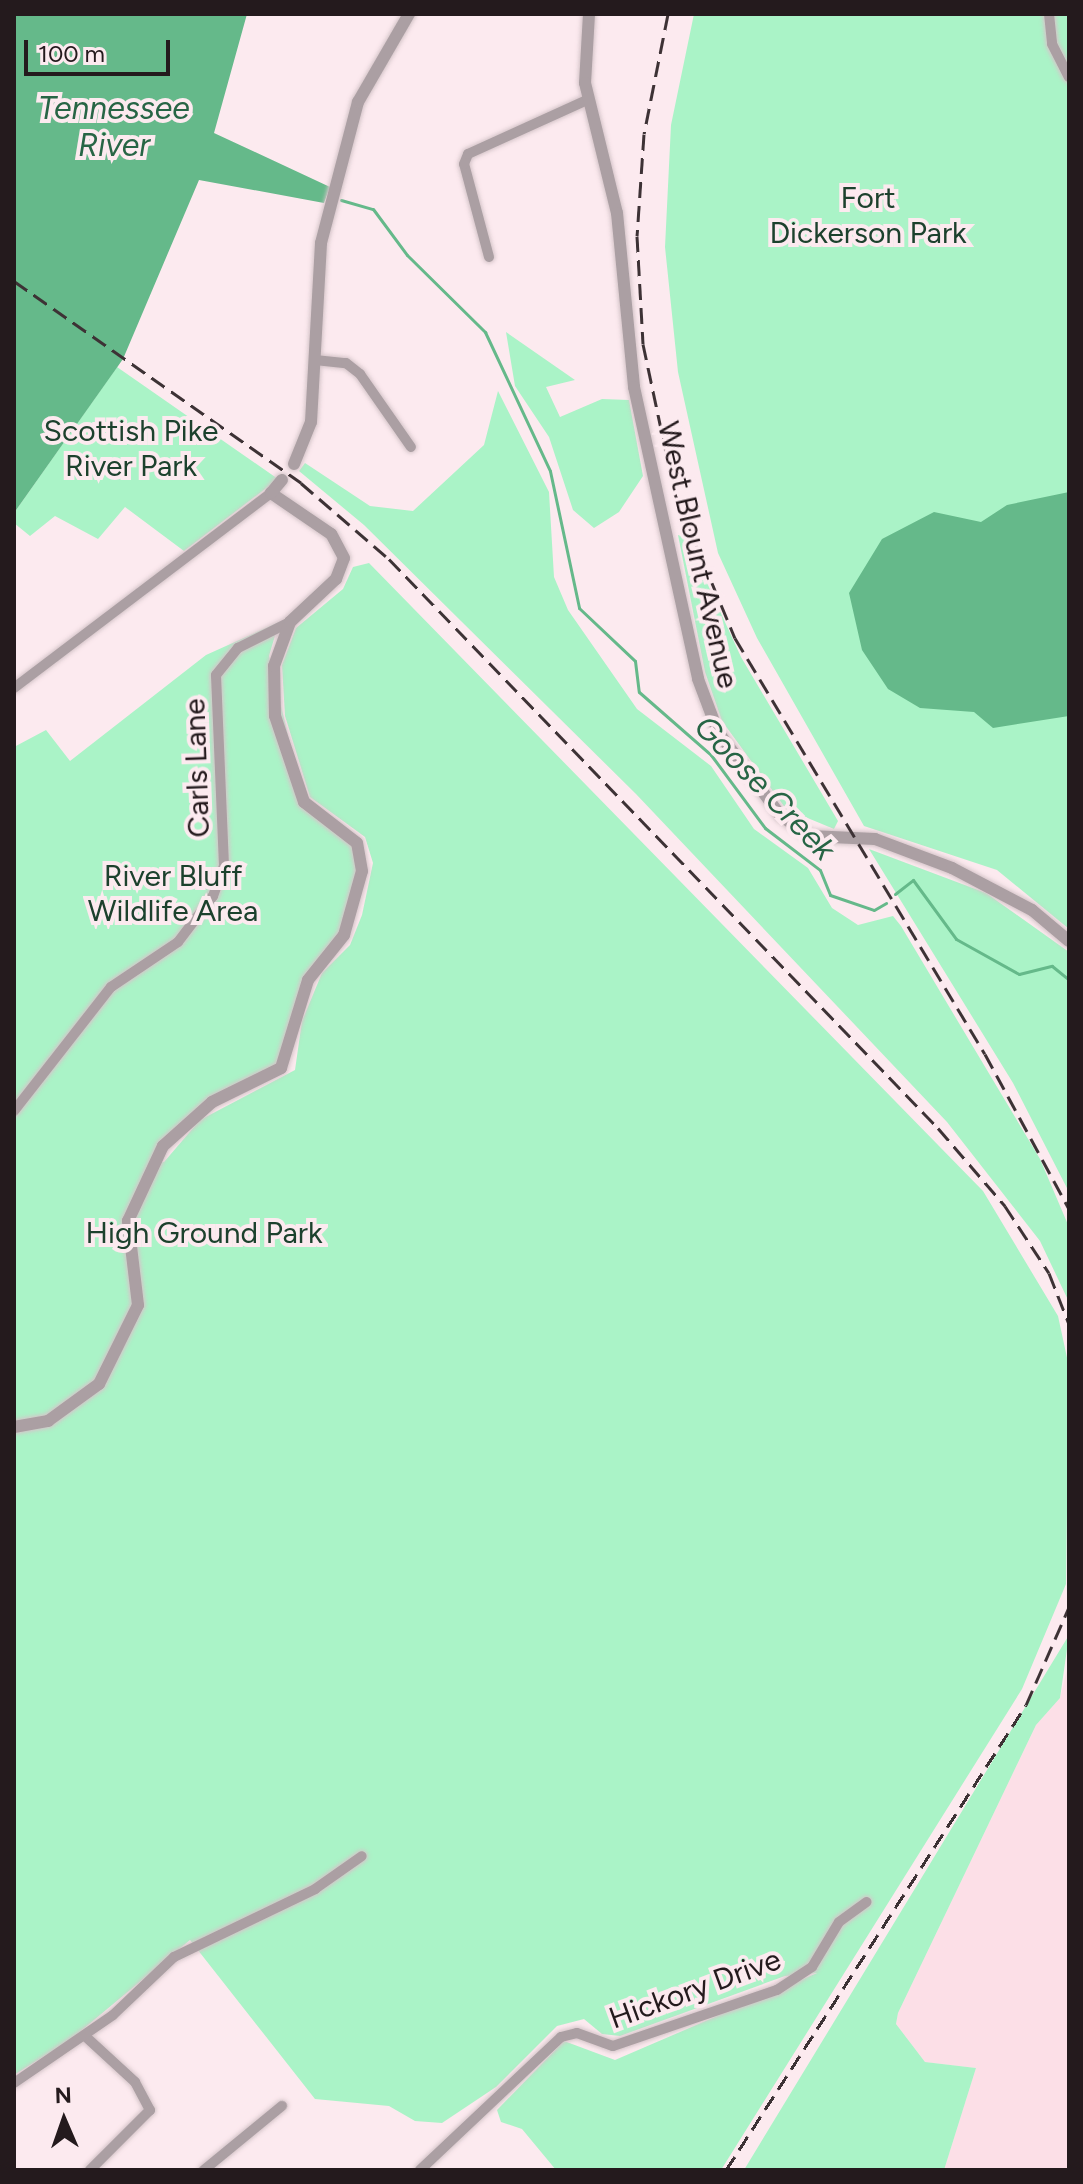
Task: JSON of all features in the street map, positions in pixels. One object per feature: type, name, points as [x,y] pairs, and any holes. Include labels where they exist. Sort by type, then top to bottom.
[{"type":"street","points":[[294,464],[309,434],[321,243],[358,102],[409,14]]},
{"type":"street","name":"West Blount Avenue","points":[[589,14],[587,100],[617,213],[634,387],[698,679],[718,732],[780,815],[810,836],[875,839],[952,868],[1032,910],[1069,941]]},
{"type":"street","points":[[1049,14],[1052,44],[1069,77]]},
{"type":"street","points":[[489,257],[464,164],[468,154],[587,100]]},
{"type":"street","points":[[315,360],[346,363],[360,374],[411,447]]},
{"type":"street","points":[[14,688],[271,493],[282,480]]},
{"type":"street","points":[[14,1427],[48,1421],[99,1384],[138,1305],[128,1221],[163,1146],[212,1102],[281,1068],[308,980],[344,935],[362,871],[357,843],[304,802],[275,716],[274,666],[290,622],[336,579],[343,550],[324,528],[271,493]]},
{"type":"street","name":"Carls Lane","points":[[14,1111],[94,1006],[178,942],[213,896],[224,866],[216,675],[238,648],[290,622]]},
{"type":"street","points":[[14,2083],[75,2044],[174,1957],[315,1889],[362,1856]]},
{"type":"street","name":"Hickory Drive","points":[[420,2170],[561,2037],[577,2033],[600,2047],[777,1990],[812,1967],[839,1922],[867,1902]]},
{"type":"street","points":[[85,2036],[135,2082],[150,2110],[90,2170]]},
{"type":"street","points":[[204,2170],[282,2106]]},
{"type":"shaded area","points":[[1069,1662],[1069,2170],[944,2170],[976,2068],[925,2062],[896,2024],[898,2013],[1036,1725],[1060,1698]]},
{"type":"green space","name":"Fort Dickerson Park","points":[[694,14],[1069,14],[1069,929],[997,870],[864,826],[757,638],[718,553],[678,372],[665,247],[671,125]]},
{"type":"green space","points":[[506,332],[575,380],[546,387],[560,417],[602,399],[629,400],[643,476],[619,512],[594,528],[573,510],[549,437],[515,386]]},
{"type":"green space","name":"Scottish Pike River Park","points":[[117,367],[278,479],[184,551],[125,507],[98,539],[55,516],[30,536],[14,523],[14,513]]},
{"type":"green space","points":[[498,391],[549,492],[554,577],[568,610],[637,709],[711,766],[754,829],[808,868],[832,908],[858,925],[893,916],[901,926],[1040,1159],[1069,1227],[1069,1302],[1040,1241],[947,1122],[636,794],[364,525],[299,471],[305,463],[370,506],[413,511],[484,445]]},
{"type":"green space","points":[[678,535],[686,537],[741,657],[838,821],[834,829],[786,809],[722,721],[705,672]]},
{"type":"green space","points":[[369,563],[983,1191],[1058,1316],[1069,1367],[1066,1584],[1022,1689],[721,2170],[556,2170],[522,2129],[501,2122],[497,2110],[564,2041],[615,2060],[817,1973],[785,1976],[620,2036],[602,2034],[584,2019],[557,2026],[496,2087],[442,2123],[415,2121],[389,2106],[315,2099],[190,1940],[70,2040],[14,2075],[14,747],[46,730],[70,761],[206,655],[279,622],[269,656],[304,802],[357,843],[362,861],[344,935],[308,980],[281,1068],[188,1120],[157,1163],[164,1162],[200,1120],[295,1070],[302,1021],[322,973],[350,945],[362,915],[373,863],[365,837],[310,797],[285,716],[282,665],[296,628],[343,589],[353,567]]},
{"type":"green space","points":[[869,849],[986,893],[1069,952],[1069,1192],[1013,1083]]},
{"type":"green space","points":[[1069,1635],[1060,1698],[1036,1725],[898,2013],[896,2024],[925,2062],[976,2068],[944,2170],[744,2170]]},
{"type":"water","name":"Tennessee River","points":[[14,14],[247,14],[214,133],[330,187],[324,203],[199,180],[123,359],[14,513]]},
{"type":"water","points":[[1069,492],[1069,716],[993,728],[974,712],[920,708],[888,689],[862,650],[849,593],[882,539],[934,512],[981,522],[1007,505]]},
{"type":"waterway","name":"Goose Creek","points":[[341,200],[373,209],[407,255],[485,332],[550,471],[579,608],[635,661],[639,692],[711,755],[765,828],[820,870],[830,895],[874,910],[886,903]]},
{"type":"waterway","points":[[895,894],[913,880],[956,939],[1019,974],[1052,966],[1069,980]]},
{"type":"railway","points":[[668,14],[644,134],[637,236],[643,344],[675,494],[735,638],[985,1054],[1069,1209]]},
{"type":"railway","points":[[14,281],[301,483],[389,559],[938,1128],[1005,1206],[1049,1273],[1069,1324]]},
{"type":"railway","points":[[726,2170],[1026,1705],[1069,1607]]},
{"type":"park label","name":"River Bluff Wildlife Area","points":[[173,893]]},
{"type":"park label","name":"High Ground Park","points":[[204,1233]]}]
